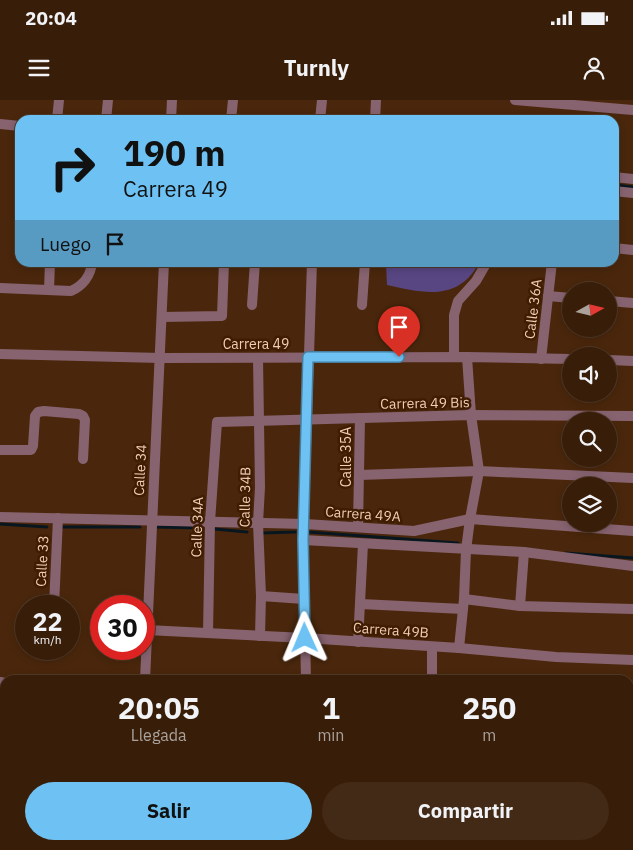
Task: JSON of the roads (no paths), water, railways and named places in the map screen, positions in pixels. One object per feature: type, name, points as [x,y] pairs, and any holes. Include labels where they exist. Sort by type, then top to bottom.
[{"type":"street","points":[[58,115],[59,100]]},
{"type":"street","points":[[106,115],[108,100]]},
{"type":"street","points":[[171,115],[172,100]]},
{"type":"street","points":[[232,115],[233,100]]},
{"type":"street","points":[[320,115],[322,100]]},
{"type":"street","points":[[375,115],[376,100]]},
{"type":"street","points":[[515,100],[633,110]]},
{"type":"street","points":[[0,124],[15,126]]},
{"type":"street","points":[[619,178],[633,179]]},
{"type":"street","points":[[619,192],[633,193]]},
{"type":"street","points":[[619,249],[633,250]]},
{"type":"street","points":[[49,290],[50,267]]},
{"type":"street","points":[[0,288],[71,291],[81,286],[91,267]]},
{"type":"street","name":"Calle 34","points":[[148,595],[164,267]]},
{"type":"street","points":[[162,317],[222,316],[224,267]]},
{"type":"street","points":[[252,306],[255,267]]},
{"type":"street","points":[[306,675],[303,540],[312,267]]},
{"type":"street","points":[[362,305],[366,267]]},
{"type":"street","points":[[454,357],[454,315],[458,301],[476,281],[484,267]]},
{"type":"street","name":"Calle 36A","points":[[541,359],[551,267]]},
{"type":"street","points":[[548,296],[562,297]]},
{"type":"street","points":[[618,302],[633,303]]},
{"type":"street","name":"Carrera 49","points":[[0,354],[161,358],[467,357],[562,359]]},
{"type":"street","points":[[459,648],[464,604],[466,550],[479,471],[471,415],[467,357]]},
{"type":"street","name":"Calle 34B","points":[[258,358],[260,420],[258,523],[261,596],[260,636]]},
{"type":"street","points":[[617,360],[633,361]]},
{"type":"street","points":[[0,450],[31,450],[33,446],[35,416],[38,412],[79,414],[85,420],[83,459]]},
{"type":"street","name":"Carrera 49 Bis","points":[[217,422],[471,415],[633,416]]},
{"type":"street","name":"Calle 35A","points":[[358,527],[360,418]]},
{"type":"street","name":"Calle 34A","points":[[208,633],[210,522],[217,422]]},
{"type":"street","points":[[359,475],[479,471],[633,478]]},
{"type":"street","name":"Carrera 49A","points":[[0,517],[304,524],[414,531],[470,520],[633,531]]},
{"type":"street","name":"Calle 33","points":[[54,595],[58,518]]},
{"type":"street","points":[[303,540],[524,552],[633,566]]},
{"type":"street","points":[[358,642],[363,544]]},
{"type":"street","points":[[520,606],[524,552]]},
{"type":"street","points":[[261,596],[304,599]]},
{"type":"street","points":[[361,604],[464,604],[633,609]]},
{"type":"street","name":"Carrera 49B","points":[[155,630],[459,648],[556,657],[633,660]]},
{"type":"street","points":[[432,647],[432,675]]},
{"type":"street","name":"Calle 34","points":[[145,675],[146,660]]},
{"type":"street","points":[[137,850],[152,850]]},
{"type":"waterway","points":[[619,186],[633,187]]},
{"type":"waterway","points":[[0,524],[47,527]]},
{"type":"waterway","points":[[61,527],[140,527]]},
{"type":"waterway","points":[[155,527],[202,528]]},
{"type":"waterway","points":[[215,529],[247,532]]},
{"type":"waterway","points":[[261,533],[295,532]]},
{"type":"waterway","points":[[308,532],[458,543]]},
{"type":"waterway","points":[[566,553],[633,558]]}]
